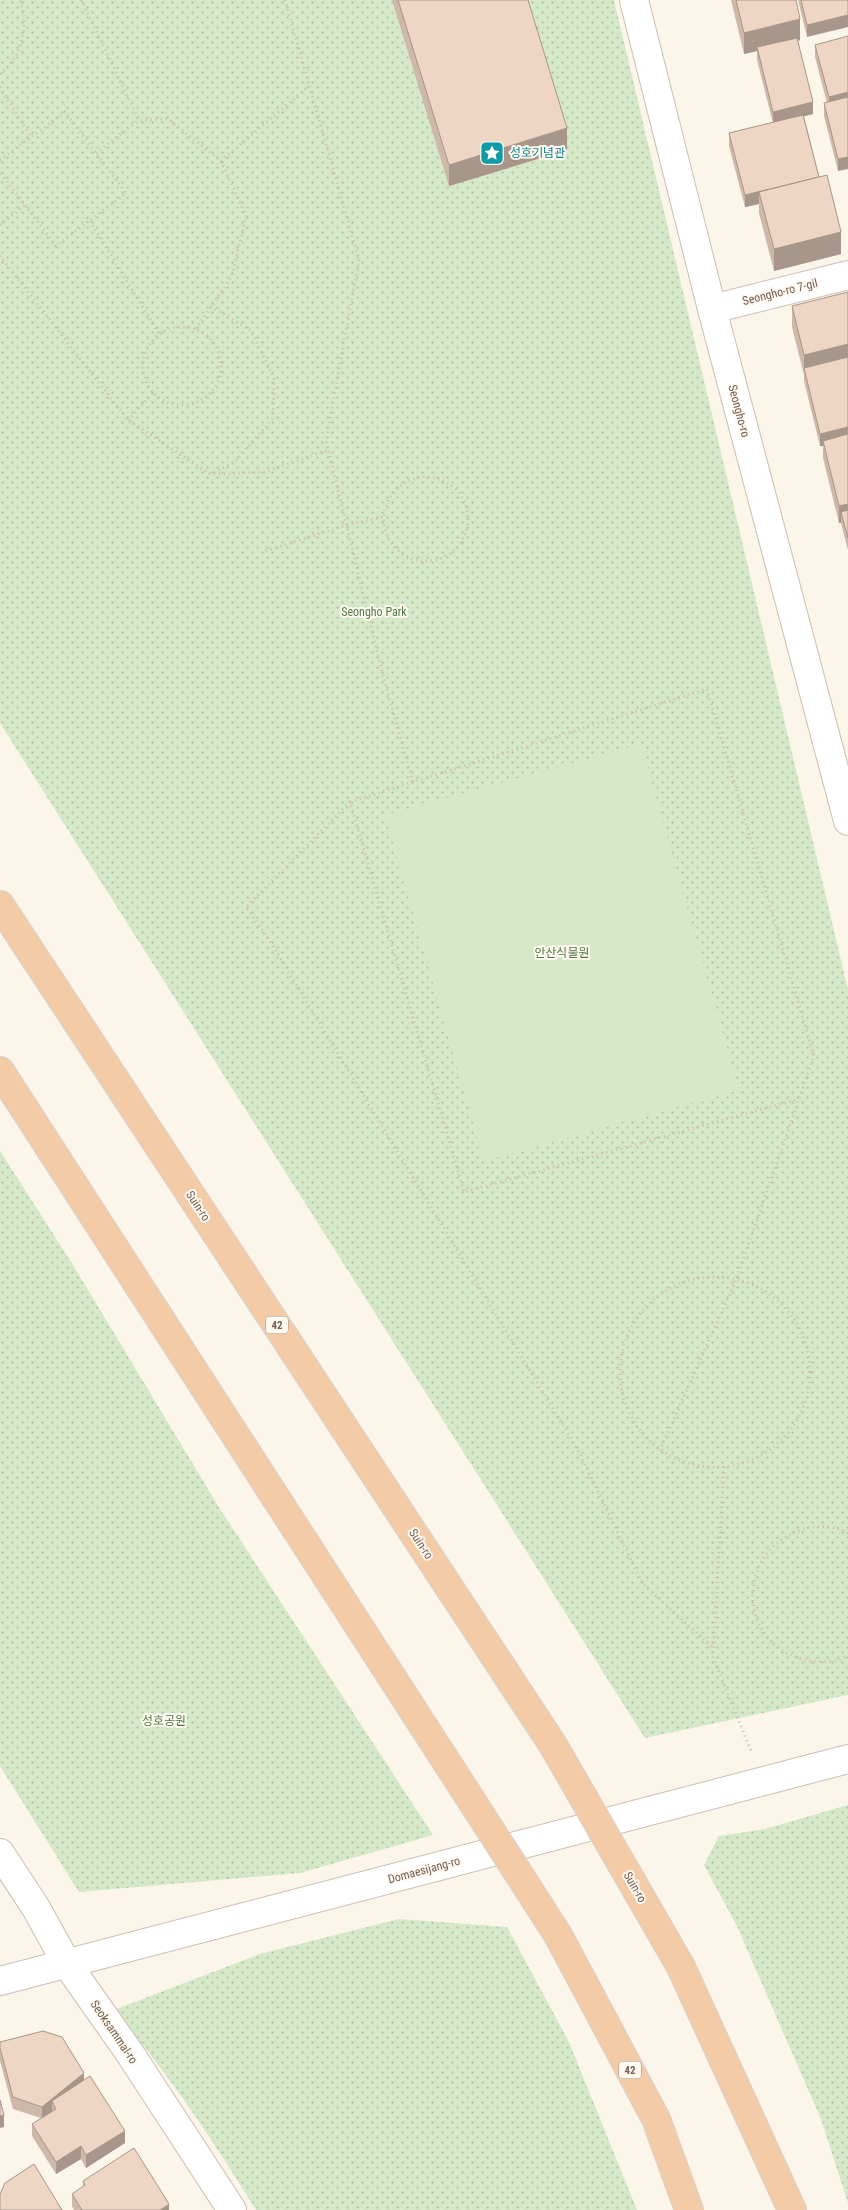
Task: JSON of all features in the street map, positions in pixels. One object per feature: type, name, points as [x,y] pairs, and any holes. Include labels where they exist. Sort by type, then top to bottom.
[{"type":"highway","name":"Suin-ro","points":[[0,905],[553,1745],[681,1967],[792,2210]]},
{"type":"highway","name":"42","points":[[0,1071],[558,1935],[656,2119],[689,2210]]},
{"type":"street","name":"Seongho-ro","points":[[634,0],[712,309],[844,786],[848,821]]},
{"type":"street","name":"Seongho-ro 7-gil","points":[[712,309],[848,275]]},
{"type":"street","name":"Domaesijang-ro","points":[[0,1981],[848,1759]]},
{"type":"street","name":"Seoksammal-ro","points":[[0,1853],[36,1908],[67,1964],[129,2052],[232,2210]]},
{"type":"path","points":[[0,74],[18,52],[24,31],[23,9],[20,0]]},
{"type":"path","points":[[81,0],[139,120]]},
{"type":"path","points":[[285,0],[359,260],[326,441],[384,679],[414,782]]},
{"type":"path","points":[[221,161],[309,86]]},
{"type":"path","points":[[0,87],[31,137]]},
{"type":"path","points":[[0,160],[64,112],[126,193],[56,246],[0,172]]},
{"type":"path","points":[[96,153],[139,120],[168,119],[221,161],[246,216],[232,276],[196,329]]},
{"type":"path","points":[[0,225],[25,205]]},
{"type":"path","points":[[90,221],[159,334]]},
{"type":"path","points":[[0,256],[128,420],[210,474],[265,472],[328,450]]},
{"type":"path","points":[[210,474],[234,462],[273,418],[274,378],[251,331],[211,306]]},
{"type":"path","points":[[170,328],[196,329],[207,336],[215,345],[220,357],[221,370],[214,387],[201,400],[189,404],[176,404],[164,400],[154,392],[145,375],[144,356],[150,344],[159,334],[170,328]]},
{"type":"path","points":[[128,420],[154,392]]},
{"type":"path","points":[[432,477],[456,490],[464,501],[468,514],[467,528],[462,541],[453,551],[441,558],[427,560],[414,559],[396,548],[385,531],[384,517],[387,503],[394,491],[404,483],[417,478],[432,477]]},
{"type":"path","points":[[266,551],[346,525],[384,517]]},
{"type":"path","points":[[660,1450],[736,1280],[814,1056],[707,689],[350,802],[246,907],[273,946],[578,1450],[642,1583],[713,1648]]},
{"type":"path","points":[[350,802],[464,1192],[799,1099]]},
{"type":"path","points":[[712,1276],[736,1280],[742,1280],[769,1294],[793,1317],[807,1347],[810,1380],[802,1412],[783,1439],[756,1459],[724,1467],[691,1465],[660,1450],[637,1428],[624,1401],[619,1372],[623,1343],[637,1317],[657,1296],[683,1282],[712,1276]]},
{"type":"path","points":[[724,1467],[713,1657],[763,1782]]},
{"type":"path","points":[[848,1533],[822,1526],[800,1529],[781,1538],[765,1553],[755,1572],[752,1593],[754,1615],[764,1634],[780,1649],[798,1659],[822,1662],[848,1656]]},
{"type":"green space","name":"Seongho Park","points":[[0,0],[614,0],[848,990],[848,1695],[645,1738],[0,723]]},
{"type":"green space","name":"안산식물원","points":[[641,744],[739,1090],[484,1161],[385,815]]},
{"type":"green space","name":"성호공원","points":[[0,1151],[73,1265],[220,1509],[433,1835],[300,1873],[79,1892],[0,1766]]},
{"type":"green space","points":[[848,1805],[848,2203],[821,2119],[736,1924],[704,1865],[719,1836],[765,1829]]},
{"type":"green space","points":[[399,1919],[507,1927],[569,2042],[637,2210],[256,2210],[189,2107],[114,2010],[260,1954]]},
{"type":"building","points":[[398,0],[528,0],[567,128],[449,165]]},
{"type":"building","points":[[736,0],[796,0],[800,19],[744,33]]},
{"type":"building","points":[[801,0],[848,0],[848,15],[807,25]]},
{"type":"building","points":[[848,36],[848,92],[829,97],[815,45]]},
{"type":"building","points":[[797,38],[813,102],[773,112],[757,47]]},
{"type":"building","points":[[848,97],[848,157],[838,159],[824,103]]},
{"type":"building","points":[[803,115],[819,177],[745,195],[729,133]]},
{"type":"building","points":[[827,175],[841,232],[774,249],[759,192]]},
{"type":"building","points":[[848,292],[848,344],[804,355],[792,306]]},
{"type":"building","points":[[848,357],[848,427],[820,434],[804,368]]},
{"type":"building","points":[[848,434],[848,504],[839,506],[823,441]]},
{"type":"building","points":[[848,510],[848,538],[841,512]]},
{"type":"building","points":[[43,2031],[62,2037],[84,2073],[42,2107],[13,2097],[0,2042]]},
{"type":"building","points":[[90,2076],[125,2131],[86,2155],[81,2146],[56,2162],[32,2124],[56,2109],[52,2101]]},
{"type":"building","points":[[0,2100],[4,2115],[0,2116]]},
{"type":"building","points":[[134,2148],[169,2204],[160,2210],[82,2210],[72,2194],[85,2185],[83,2181]]},
{"type":"building","points":[[34,2164],[62,2210],[0,2210],[0,2194],[5,2183]]},
{"type":"place","name":"성호기념관","points":[[492,153]]}]
